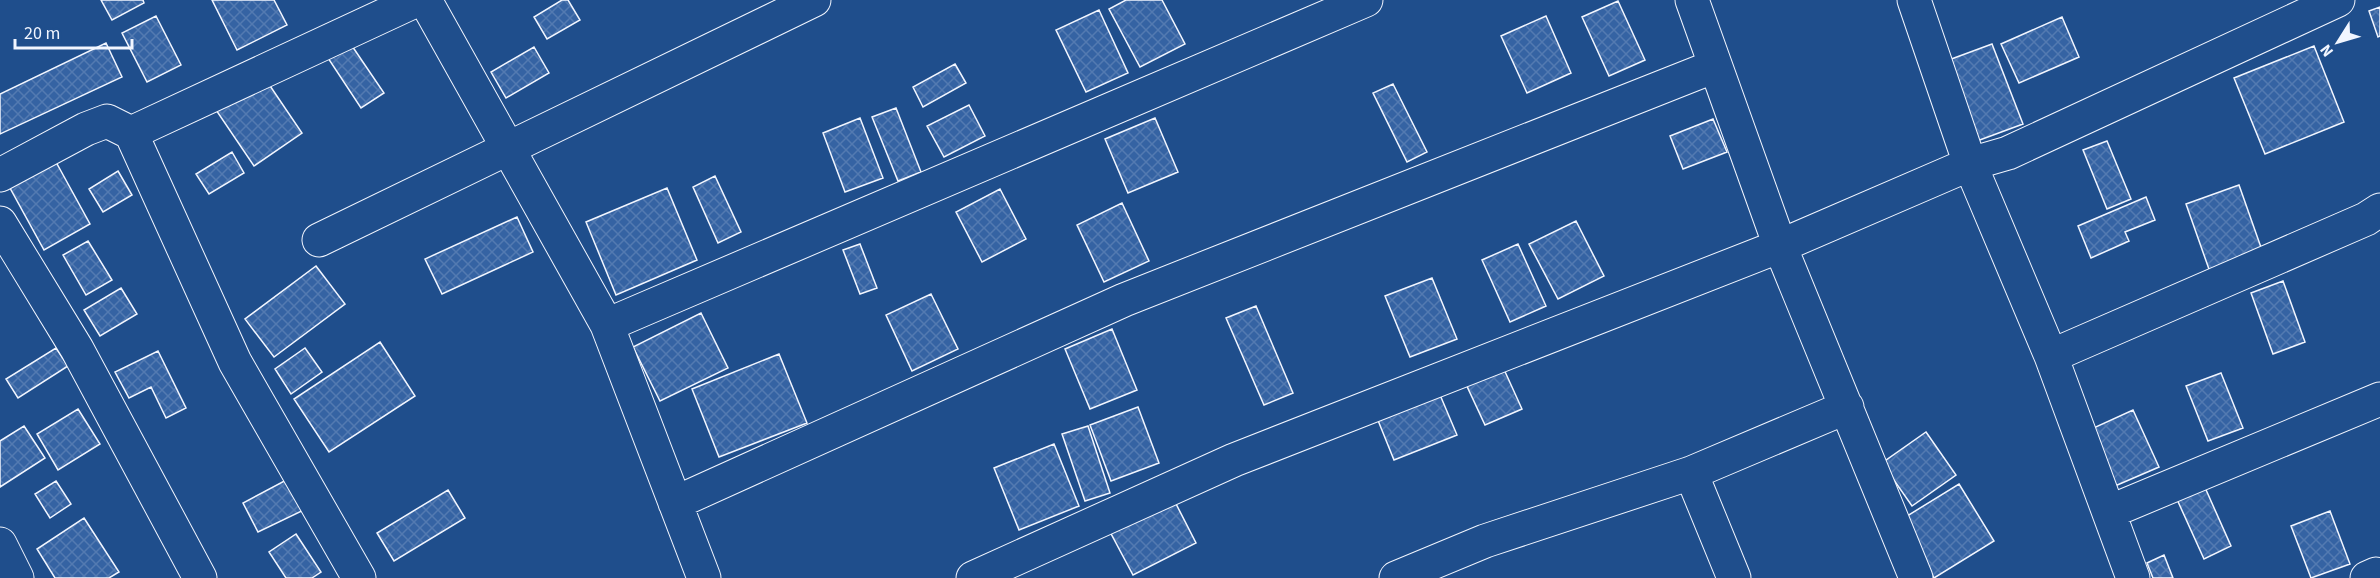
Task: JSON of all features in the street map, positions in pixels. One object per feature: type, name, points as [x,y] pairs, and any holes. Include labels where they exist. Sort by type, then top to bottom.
[{"type":"street","points":[[130,133],[417,0]]},
{"type":"street","points":[[425,0],[607,325],[704,578]]},
{"type":"street","points":[[320,240],[814,0]]},
{"type":"street","points":[[607,325],[1366,0]]},
{"type":"street","points":[[1692,0],[1780,246],[1916,578]]},
{"type":"street","points":[[1914,0],[1970,164],[2051,357],[2133,578]]},
{"type":"street","points":[[973,578],[1234,460],[1780,246],[1970,164],[2008,153],[2338,0]]},
{"type":"street","points":[[675,503],[1124,300],[1715,66]]},
{"type":"street","points":[[0,175],[86,129],[107,122],[130,133],[235,362],[360,578]]},
{"type":"street","points":[[2051,357],[2366,219],[2380,210]]},
{"type":"street","points":[[0,224],[77,349],[200,578]]},
{"type":"street","points":[[2109,512],[2380,399]]},
{"type":"street","points":[[1396,578],[1485,541],[1691,473],[1847,407]]},
{"type":"street","points":[[1691,473],[1734,578]]},
{"type":"street","points":[[0,544],[17,578]]},
{"type":"building","points":[[101,0],[143,0],[144,3],[112,20]]},
{"type":"building","points":[[212,0],[274,0],[287,25],[237,50]]},
{"type":"building","points":[[562,0],[568,0],[580,20],[547,39],[534,17]]},
{"type":"building","points":[[1126,0],[1162,0],[1185,44],[1140,67],[1109,9]]},
{"type":"building","points":[[1618,1],[1645,60],[1609,76],[1582,17]]},
{"type":"building","points":[[2380,7],[2380,36],[2378,37],[2369,11]]},
{"type":"building","points":[[1099,10],[1128,73],[1086,92],[1056,30]]},
{"type":"building","points":[[156,16],[181,65],[147,82],[122,33]]},
{"type":"building","points":[[1546,16],[1571,73],[1527,93],[1501,36]]},
{"type":"building","points":[[2062,17],[2079,57],[2019,83],[2001,44]]},
{"type":"building","points":[[348,40],[384,93],[361,108],[326,55]]},
{"type":"building","points":[[106,43],[122,77],[0,134],[0,94]]},
{"type":"building","points":[[1992,44],[2023,124],[1977,141],[1946,61]]},
{"type":"building","points":[[2314,46],[2344,122],[2265,154],[2234,78]]},
{"type":"building","points":[[534,47],[549,73],[506,98],[491,72]]},
{"type":"building","points":[[955,64],[966,83],[923,107],[913,87]]},
{"type":"building","points":[[262,74],[302,133],[254,166],[214,107]]},
{"type":"building","points":[[1393,84],[1427,152],[1407,162],[1373,93]]},
{"type":"building","points":[[969,105],[985,136],[944,157],[927,126]]},
{"type":"building","points":[[896,108],[921,172],[898,181],[872,117]]},
{"type":"building","points":[[860,118],[883,178],[845,192],[823,133]]},
{"type":"building","points":[[1155,118],[1178,172],[1128,193],[1105,139]]},
{"type":"building","points":[[1713,119],[1727,152],[1683,169],[1670,136]]},
{"type":"building","points":[[2107,141],[2131,199],[2107,209],[2083,150]]},
{"type":"building","points":[[232,152],[244,173],[209,194],[196,174]]},
{"type":"building","points":[[56,162],[90,224],[44,250],[10,188]]},
{"type":"building","points":[[118,171],[132,195],[103,212],[89,189]]},
{"type":"building","points":[[715,176],[741,232],[718,243],[693,187]]},
{"type":"building","points":[[2239,185],[2263,253],[2210,272],[2186,204]]},
{"type":"building","points":[[667,188],[697,260],[616,295],[586,222]]},
{"type":"building","points":[[1000,189],[1026,239],[982,262],[956,212]]},
{"type":"building","points":[[2146,197],[2155,220],[2125,232],[2129,241],[2091,258],[2078,226]]},
{"type":"building","points":[[1122,203],[1149,261],[1104,282],[1077,225]]},
{"type":"building","points":[[517,217],[533,252],[442,294],[425,259]]},
{"type":"building","points":[[1576,221],[1604,276],[1558,299],[1529,244]]},
{"type":"building","points":[[88,241],[112,280],[86,295],[63,255]]},
{"type":"building","points":[[860,244],[877,288],[860,294],[843,250]]},
{"type":"building","points":[[1518,244],[1546,306],[1510,322],[1482,260]]},
{"type":"building","points":[[316,266],[345,304],[274,357],[245,319]]},
{"type":"building","points":[[1432,278],[1457,339],[1410,357],[1385,296]]},
{"type":"building","points":[[2283,281],[2305,342],[2273,354],[2251,293]]},
{"type":"building","points":[[121,288],[137,314],[100,336],[84,310]]},
{"type":"building","points":[[931,294],[958,349],[912,371],[886,315]]},
{"type":"building","points":[[1256,306],[1293,393],[1264,405],[1226,318]]},
{"type":"building","points":[[701,313],[728,368],[660,401],[633,347]]},
{"type":"building","points":[[1112,329],[1137,390],[1090,409],[1065,349]]},
{"type":"building","points":[[380,342],[415,396],[329,452],[294,399]]},
{"type":"building","points":[[56,348],[68,366],[18,398],[6,379]]},
{"type":"building","points":[[305,348],[322,372],[291,394],[275,369]]},
{"type":"building","points":[[158,351],[186,408],[166,418],[151,387],[129,398],[115,372]]},
{"type":"building","points":[[779,354],[807,423],[719,457],[692,389]]},
{"type":"building","points":[[1502,365],[1522,409],[1485,425],[1465,382]]},
{"type":"building","points":[[2221,373],[2243,428],[2208,441],[2186,386]]},
{"type":"building","points":[[1435,383],[1457,435],[1394,460],[1373,408]]},
{"type":"building","points":[[1138,407],[1159,463],[1111,481],[1090,425]]},
{"type":"building","points":[[78,409],[100,444],[58,470],[37,434]]},
{"type":"building","points":[[2133,410],[2159,467],[2115,486],[2089,430]]},
{"type":"building","points":[[24,426],[45,458],[0,487],[0,441]]},
{"type":"building","points":[[1088,426],[1110,493],[1085,501],[1062,434]]},
{"type":"building","points":[[1926,432],[1956,475],[1912,506],[1882,463]]},
{"type":"building","points":[[1054,444],[1079,506],[1019,530],[994,468]]},
{"type":"building","points":[[290,478],[306,509],[258,532],[243,503]]},
{"type":"building","points":[[56,481],[71,504],[50,518],[35,494]]},
{"type":"building","points":[[2203,483],[2231,546],[2204,559],[2175,495]]},
{"type":"building","points":[[1959,484],[1994,541],[1934,578],[1899,521]]},
{"type":"building","points":[[448,490],[465,518],[394,561],[377,533]]},
{"type":"building","points":[[1172,496],[1196,543],[1133,575],[1108,528]]},
{"type":"building","points":[[2330,511],[2350,564],[2311,578],[2291,526]]},
{"type":"building","points":[[84,518],[119,572],[109,578],[55,578],[37,549]]},
{"type":"building","points":[[296,534],[321,572],[312,578],[286,578],[269,552]]},
{"type":"building","points":[[2164,555],[2173,578],[2153,578],[2147,563]]}]
